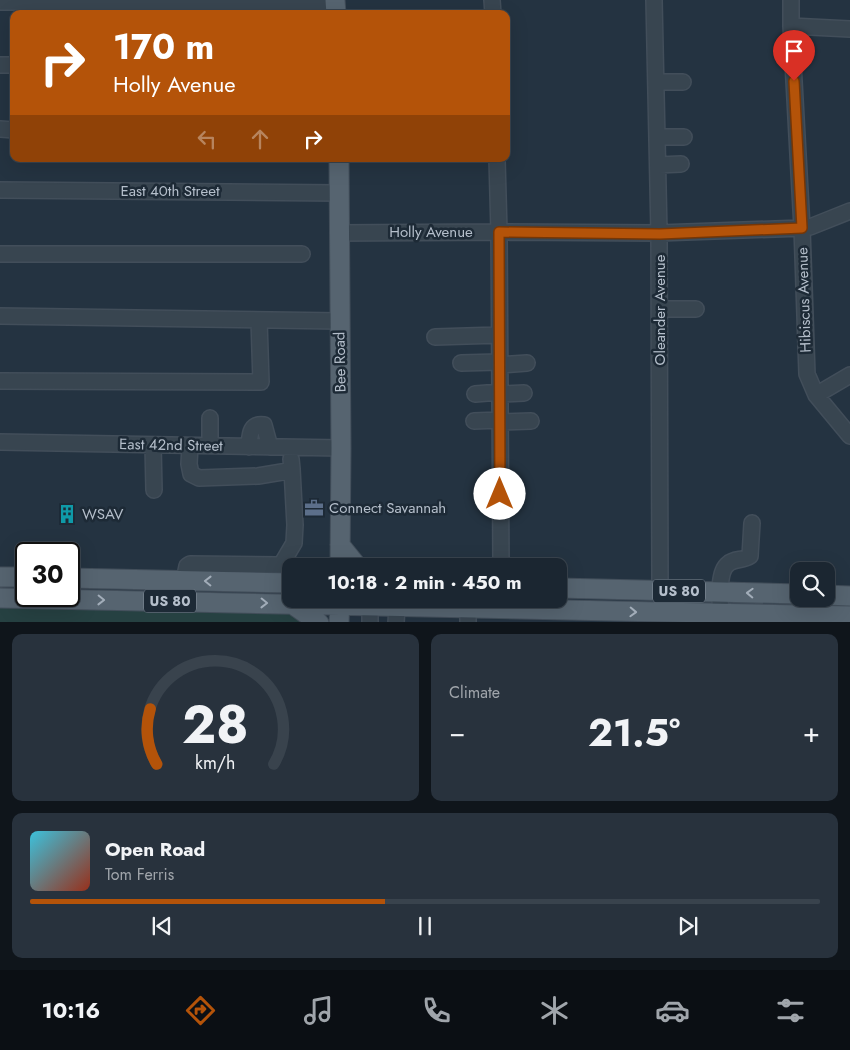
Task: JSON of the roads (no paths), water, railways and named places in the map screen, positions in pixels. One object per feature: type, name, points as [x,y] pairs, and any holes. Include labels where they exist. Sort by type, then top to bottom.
[{"type":"main road","name":"Bee Road","points":[[339,162],[340,558]]},
{"type":"main road","points":[[340,545],[351,558]]},
{"type":"main road","name":"US 80","points":[[80,577],[187,572],[282,577]]},
{"type":"main road","points":[[0,577],[15,577]]},
{"type":"main road","name":"US 80","points":[[567,588],[790,594]]},
{"type":"main road","points":[[835,595],[850,596]]},
{"type":"main road","name":"US 80","points":[[0,598],[15,598]]},
{"type":"main road","name":"US 80","points":[[80,598],[282,604]]},
{"type":"main road","points":[[298,608],[318,622]]},
{"type":"main road","name":"US 80","points":[[340,609],[370,614],[673,618],[850,616]]},
{"type":"street","name":"Oleander Avenue","points":[[654,0],[660,234],[660,590]]},
{"type":"street","name":"Hibiscus Avenue","points":[[791,0],[807,374],[816,395],[850,436]]},
{"type":"street","points":[[0,2],[336,5]]},
{"type":"street","points":[[791,26],[850,29]]},
{"type":"street","points":[[656,82],[683,82]]},
{"type":"street","points":[[657,138],[684,137]]},
{"type":"street","points":[[497,162],[501,558]]},
{"type":"street","points":[[658,165],[681,164]]},
{"type":"street","name":"East 40th Street","points":[[0,190],[339,192]]},
{"type":"street","name":"Holly Avenue","points":[[338,233],[660,234],[802,228],[810,227],[850,210]]},
{"type":"street","points":[[0,254],[302,254]]},
{"type":"street","points":[[660,309],[696,309]]},
{"type":"street","points":[[0,316],[339,321]]},
{"type":"street","points":[[0,381],[261,382],[259,320]]},
{"type":"street","points":[[435,336],[499,335]]},
{"type":"street","points":[[461,363],[527,363]]},
{"type":"street","points":[[816,395],[850,375]]},
{"type":"street","points":[[475,394],[524,393]]},
{"type":"street","points":[[210,418],[210,446]]},
{"type":"street","points":[[474,421],[531,421]]},
{"type":"street","points":[[248,447],[251,429],[259,424],[264,425],[270,447]]},
{"type":"street","name":"East 42nd Street","points":[[0,442],[341,448]]},
{"type":"street","points":[[153,445],[154,490]]},
{"type":"street","points":[[190,446],[189,464],[191,474],[199,478],[258,476],[292,469]]},
{"type":"street","points":[[285,558],[294,543],[295,525],[291,448]]},
{"type":"street","points":[[721,618],[720,592],[723,568],[730,562],[750,556],[752,523]]},
{"type":"street","points":[[282,563],[282,577]]},
{"type":"place","name":"Connect Savannah","points":[[314,508]]},
{"type":"place","name":"WSAV","points":[[67,514]]}]
